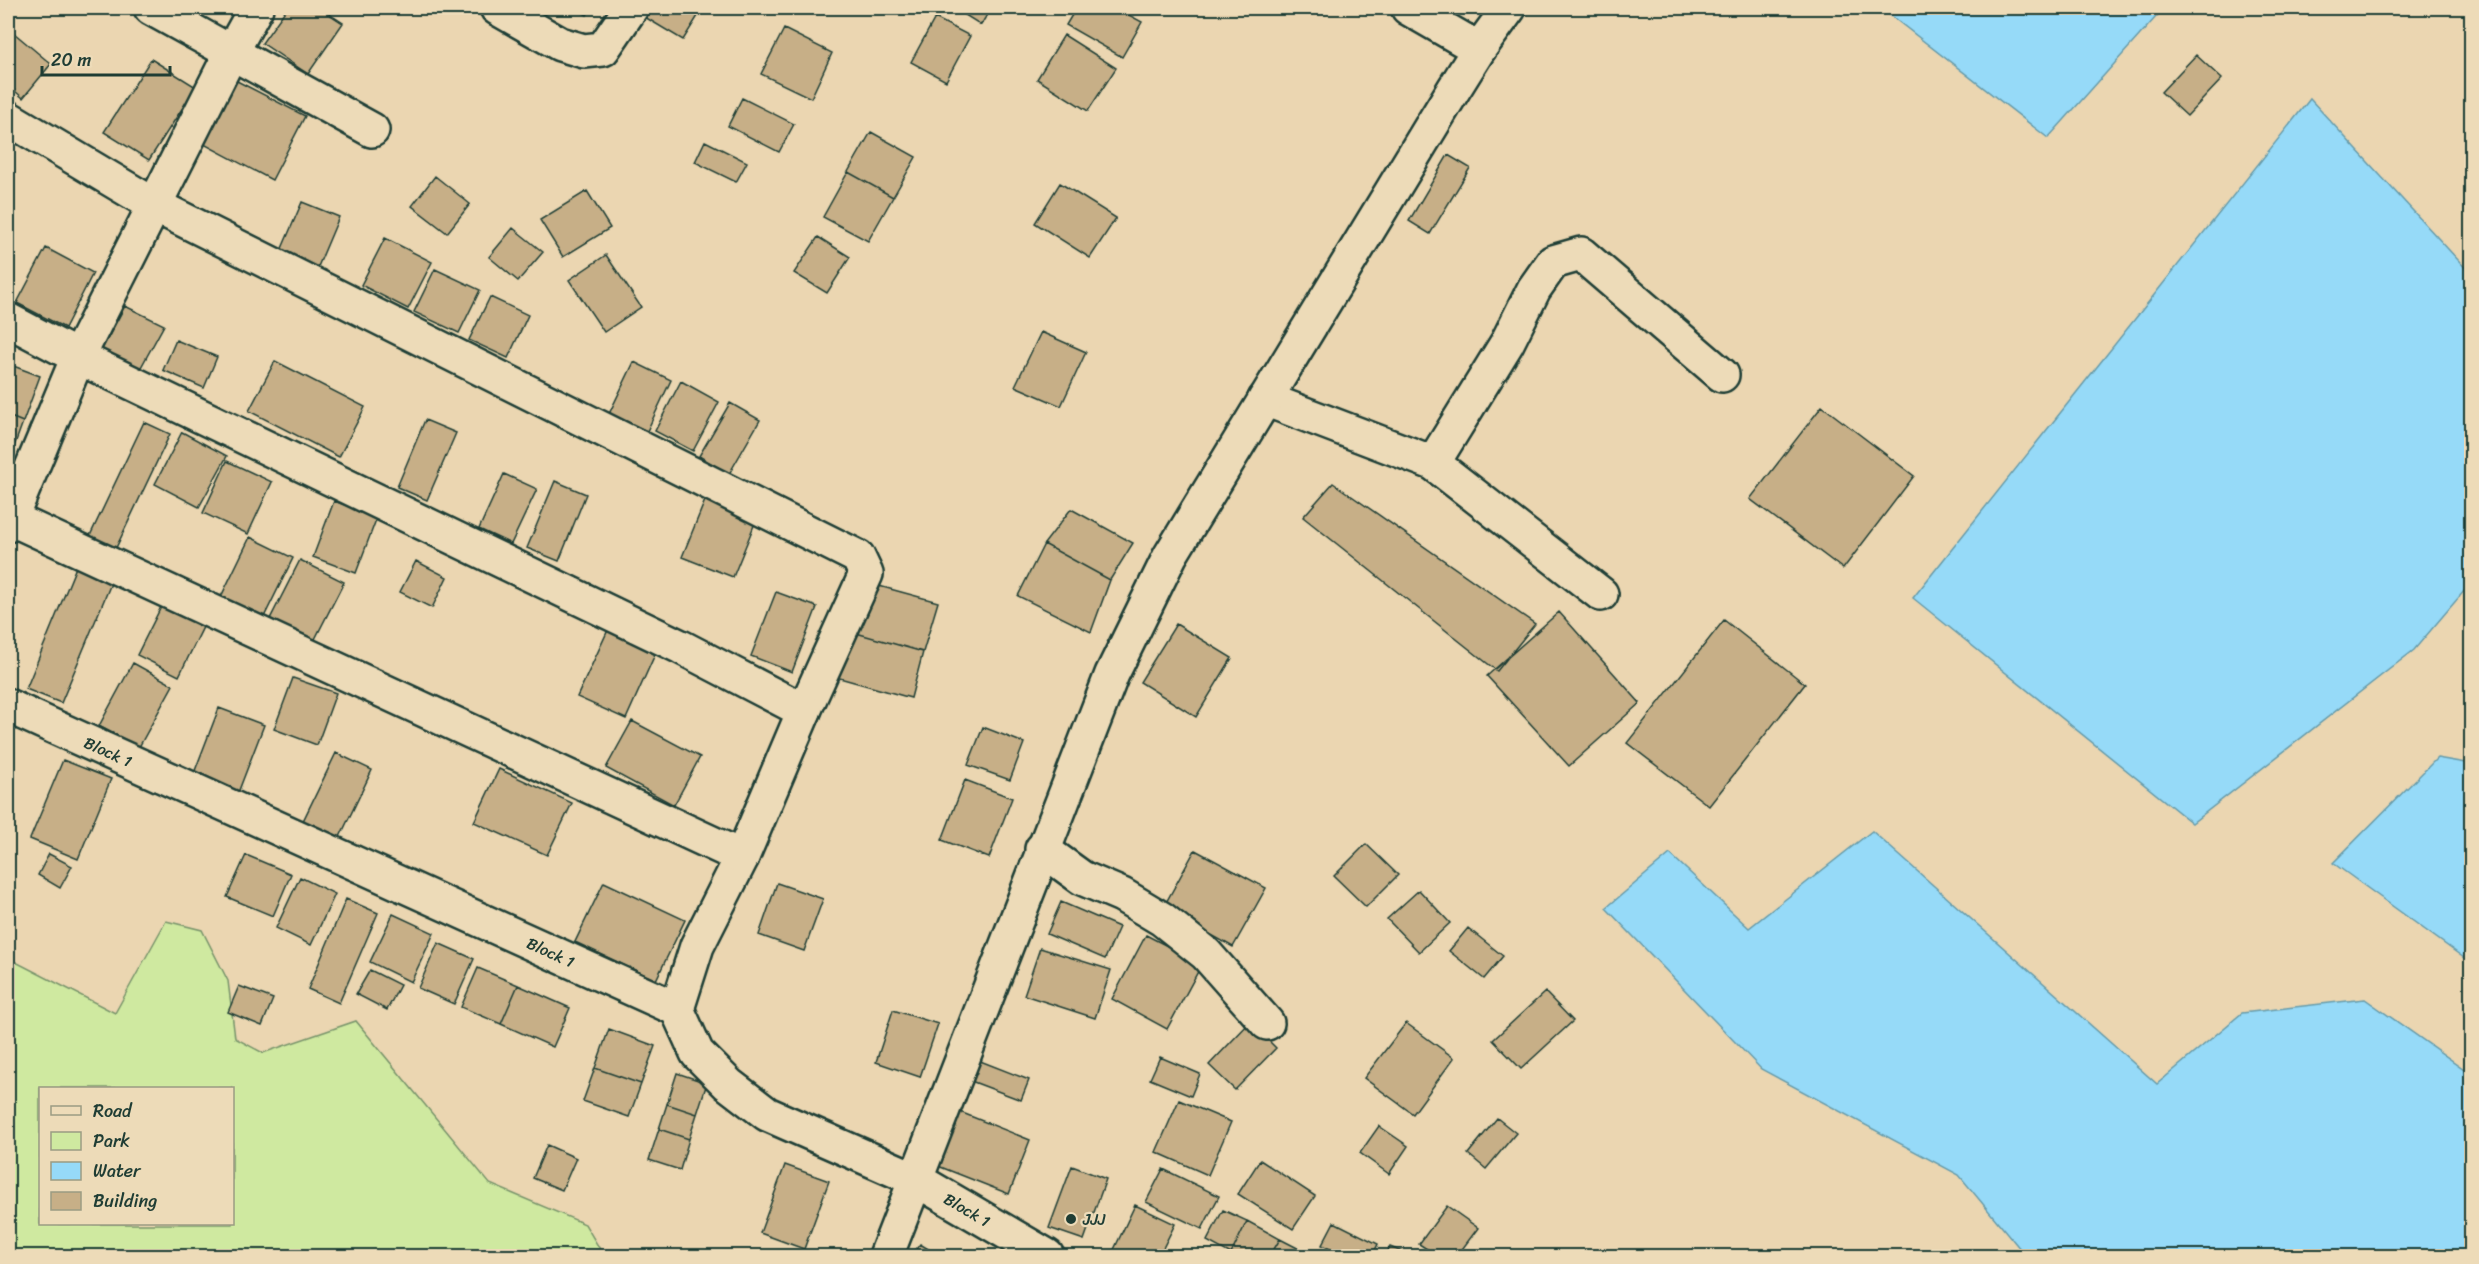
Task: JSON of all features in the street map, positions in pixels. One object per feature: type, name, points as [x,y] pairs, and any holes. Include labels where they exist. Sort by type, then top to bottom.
[{"type":"street","points":[[151,8],[372,130]]},
{"type":"street","points":[[256,8],[231,53],[78,357],[9,522],[742,857]]},
{"type":"street","points":[[497,8],[560,44],[584,51],[603,49],[631,8]]},
{"type":"street","points":[[1408,8],[1479,49]]},
{"type":"street","points":[[886,1257],[1042,849],[1112,674],[1170,556],[1479,49],[1509,8]]},
{"type":"street","points":[[8,118],[154,205],[858,557],[866,574],[804,711],[742,857],[697,946],[677,1009]]},
{"type":"street","points":[[1433,463],[1507,343],[1534,289],[1553,262],[1581,254],[1722,375]]},
{"type":"street","points":[[8,320],[78,357],[681,647],[804,711]]},
{"type":"street","points":[[1265,399],[1433,463],[1601,594]]},
{"type":"street","name":"Block 1","points":[[8,706],[677,1009],[697,1053],[728,1083],[767,1114],[915,1179],[1047,1257]]},
{"type":"street","points":[[1042,849],[1082,878],[1122,895],[1162,919],[1206,954],[1267,1023]]},
{"type":"green space","points":[[166,921],[202,930],[228,981],[235,1038],[263,1053],[356,1021],[490,1184],[585,1224],[604,1256],[8,1256],[8,958],[115,1013]]},
{"type":"water","points":[[1881,8],[2164,8],[2048,138]]},
{"type":"water","points":[[2310,99],[2471,274],[2471,583],[2414,650],[2192,823],[1913,598]]},
{"type":"water","points":[[2437,758],[2471,764],[2471,963],[2333,863]]},
{"type":"water","points":[[1872,831],[2157,1084],[2242,1013],[2365,999],[2471,1074],[2471,1256],[2026,1256],[1959,1175],[1761,1069],[1606,908],[1670,854],[1749,928]]},
{"type":"building","points":[[287,8],[320,8],[343,23],[308,74],[262,43]]},
{"type":"building","points":[[574,8],[592,8],[587,15]]},
{"type":"building","points":[[635,8],[703,8],[683,40],[633,10]]},
{"type":"building","points":[[954,8],[991,8],[981,25]]},
{"type":"building","points":[[1076,8],[1116,8],[1142,22],[1122,57],[1066,25]]},
{"type":"building","points":[[935,18],[970,36],[946,81],[911,62]]},
{"type":"building","points":[[8,28],[51,64],[23,98],[8,85]]},
{"type":"building","points":[[784,29],[832,53],[811,98],[761,74]]},
{"type":"building","points":[[1064,35],[1116,68],[1088,111],[1037,79]]},
{"type":"building","points":[[2196,55],[2222,79],[2187,116],[2161,92]]},
{"type":"building","points":[[151,59],[196,87],[149,160],[104,132]]},
{"type":"building","points":[[235,80],[305,116],[272,180],[202,143]]},
{"type":"building","points":[[742,98],[794,124],[779,152],[728,126]]},
{"type":"building","points":[[871,132],[916,157],[893,197],[848,172]]},
{"type":"building","points":[[705,141],[747,162],[736,182],[695,162]]},
{"type":"building","points":[[1448,155],[1470,168],[1430,234],[1409,221]]},
{"type":"building","points":[[848,172],[893,197],[868,241],[823,217]]},
{"type":"building","points":[[435,176],[470,204],[447,233],[412,206]]},
{"type":"building","points":[[1060,183],[1116,218],[1090,258],[1035,223]]},
{"type":"building","points":[[587,191],[610,228],[563,257],[540,220]]},
{"type":"building","points":[[302,202],[339,217],[317,269],[280,253]]},
{"type":"building","points":[[513,228],[543,252],[518,281],[489,257]]},
{"type":"building","points":[[818,237],[850,257],[827,293],[794,273]]},
{"type":"building","points":[[385,238],[432,262],[408,309],[361,285]]},
{"type":"building","points":[[46,248],[93,273],[65,328],[17,303]]},
{"type":"building","points":[[606,255],[641,307],[604,332],[569,280]]},
{"type":"building","points":[[435,269],[480,290],[459,333],[414,312]]},
{"type":"building","points":[[490,297],[528,315],[508,358],[469,340]]},
{"type":"building","points":[[125,306],[164,325],[140,369],[102,349]]},
{"type":"building","points":[[1041,332],[1086,352],[1061,406],[1015,386]]},
{"type":"building","points":[[176,340],[217,357],[204,388],[163,370]]},
{"type":"building","points":[[275,361],[365,407],[339,457],[249,411]]},
{"type":"building","points":[[634,362],[671,380],[647,431],[609,414]]},
{"type":"building","points":[[8,364],[40,376],[23,422],[8,416]]},
{"type":"building","points":[[681,381],[719,402],[693,451],[655,431]]},
{"type":"building","points":[[730,403],[760,420],[729,474],[699,456]]},
{"type":"building","points":[[1822,406],[1914,476],[1843,569],[1750,499]]},
{"type":"building","points":[[8,416],[23,422],[8,463]]},
{"type":"building","points":[[425,420],[456,433],[427,500],[397,487]]},
{"type":"building","points":[[144,422],[170,434],[114,552],[88,540]]},
{"type":"building","points":[[182,432],[227,456],[199,507],[155,484]]},
{"type":"building","points":[[227,461],[272,482],[248,534],[203,513]]},
{"type":"building","points":[[504,474],[537,489],[511,544],[479,529]]},
{"type":"building","points":[[555,481],[586,494],[559,561],[527,548]]},
{"type":"building","points":[[1333,483],[1535,624],[1497,671],[1303,517]]},
{"type":"building","points":[[706,498],[757,518],[733,577],[682,557]]},
{"type":"building","points":[[334,501],[377,517],[356,573],[313,557]]},
{"type":"building","points":[[1071,509],[1133,543],[1110,580],[1044,544]]},
{"type":"building","points":[[250,537],[293,558],[262,621],[219,601]]},
{"type":"building","points":[[1044,544],[1110,580],[1091,632],[1018,596]]},
{"type":"building","points":[[300,560],[344,582],[314,641],[270,619]]},
{"type":"building","points":[[416,561],[447,577],[432,608],[400,592]]},
{"type":"building","points":[[76,567],[112,581],[61,703],[26,689]]},
{"type":"building","points":[[868,583],[938,602],[923,652],[849,631]]},
{"type":"building","points":[[776,592],[817,607],[792,672],[751,656]]},
{"type":"building","points":[[164,601],[206,621],[179,676],[137,655]]},
{"type":"building","points":[[1559,612],[1640,703],[1569,766],[1487,676]]},
{"type":"building","points":[[1724,620],[1805,684],[1709,806],[1627,743]]},
{"type":"building","points":[[1176,624],[1232,658],[1196,717],[1140,682]]},
{"type":"building","points":[[608,630],[656,652],[626,719],[577,697]]},
{"type":"building","points":[[849,631],[923,652],[911,698],[836,677]]},
{"type":"building","points":[[133,663],[173,685],[139,747],[99,726]]},
{"type":"building","points":[[293,678],[336,693],[317,745],[274,729]]},
{"type":"building","points":[[219,708],[264,725],[236,798],[191,781]]},
{"type":"building","points":[[632,721],[700,757],[674,805],[606,768]]},
{"type":"building","points":[[983,727],[1024,743],[1010,780],[968,765]]},
{"type":"building","points":[[336,753],[372,770],[338,841],[302,823]]},
{"type":"building","points":[[63,760],[111,779],[78,859],[30,839]]},
{"type":"building","points":[[499,769],[572,803],[547,855],[474,822]]},
{"type":"building","points":[[965,780],[1012,798],[989,858],[942,840]]},
{"type":"building","points":[[1366,844],[1398,875],[1366,907],[1334,876]]},
{"type":"building","points":[[1195,850],[1266,888],[1233,947],[1163,908]]},
{"type":"building","points":[[49,854],[72,866],[60,888],[38,875]]},
{"type":"building","points":[[246,855],[291,874],[273,916],[227,897]]},
{"type":"building","points":[[300,877],[335,894],[311,945],[276,928]]},
{"type":"building","points":[[604,882],[685,920],[656,980],[575,942]]},
{"type":"building","points":[[777,883],[823,899],[804,951],[759,935]]},
{"type":"building","points":[[1419,890],[1450,923],[1419,952],[1387,919]]},
{"type":"building","points":[[346,899],[378,913],[339,1003],[308,989]]},
{"type":"building","points":[[1061,902],[1119,927],[1105,959],[1047,934]]},
{"type":"building","points":[[393,914],[434,933],[411,982],[370,962]]},
{"type":"building","points":[[1468,928],[1503,956],[1484,979],[1449,951]]},
{"type":"building","points":[[1146,935],[1202,964],[1167,1029],[1112,999]]},
{"type":"building","points":[[438,943],[474,959],[454,1004],[418,988]]},
{"type":"building","points":[[1040,948],[1111,970],[1095,1018],[1024,995]]},
{"type":"building","points":[[478,968],[518,985],[501,1024],[461,1007]]},
{"type":"building","points":[[370,970],[400,985],[387,1010],[356,994]]},
{"type":"building","points":[[518,985],[570,1008],[553,1047],[501,1024]]},
{"type":"building","points":[[239,986],[273,999],[262,1026],[228,1012]]},
{"type":"building","points":[[1545,992],[1573,1021],[1521,1069],[1493,1040]]},
{"type":"building","points":[[893,1010],[938,1024],[920,1077],[876,1062]]},
{"type":"building","points":[[1250,1022],[1276,1048],[1235,1090],[1209,1065]]},
{"type":"building","points":[[1406,1023],[1454,1058],[1413,1114],[1364,1078]]},
{"type":"building","points":[[609,1029],[655,1046],[641,1084],[595,1068]]},
{"type":"building","points":[[970,1057],[1029,1080],[1021,1100],[963,1078]]},
{"type":"building","points":[[1160,1057],[1200,1074],[1191,1096],[1150,1079]]},
{"type":"building","points":[[595,1068],[641,1084],[629,1117],[583,1101]]},
{"type":"building","points":[[677,1073],[707,1083],[697,1114],[667,1104]]},
{"type":"building","points":[[1179,1100],[1231,1122],[1208,1175],[1156,1152]]},
{"type":"building","points":[[667,1104],[697,1114],[689,1139],[659,1129]]},
{"type":"building","points":[[955,1110],[1030,1140],[1009,1194],[933,1164]]},
{"type":"building","points":[[1497,1118],[1516,1133],[1486,1169],[1468,1154]]},
{"type":"building","points":[[1379,1126],[1408,1146],[1389,1174],[1360,1153]]},
{"type":"building","points":[[659,1129],[689,1139],[680,1170],[649,1160]]},
{"type":"building","points":[[547,1145],[576,1158],[562,1190],[533,1178]]},
{"type":"building","points":[[1260,1160],[1315,1196],[1293,1229],[1238,1194]]},
{"type":"building","points":[[785,1165],[829,1181],[804,1249],[760,1233]]},
{"type":"building","points":[[1072,1166],[1106,1179],[1084,1240],[1049,1228]]},
{"type":"building","points":[[1163,1169],[1219,1196],[1202,1229],[1146,1202]]},
{"type":"building","points":[[1135,1205],[1175,1224],[1159,1256],[1111,1256]]},
{"type":"building","points":[[1447,1206],[1478,1228],[1457,1256],[1438,1256],[1419,1244]]},
{"type":"building","points":[[1223,1210],[1247,1221],[1231,1254],[1207,1241]]},
{"type":"building","points":[[1247,1221],[1280,1239],[1270,1256],[1231,1254]]},
{"type":"building","points":[[1334,1222],[1378,1244],[1372,1256],[1344,1256],[1322,1245]]},
{"type":"building","points":[[1280,1239],[1313,1256],[1270,1256]]},
{"type":"building","points":[[920,1244],[940,1256],[911,1256]]},
{"type":"building","points":[[1390,1247],[1412,1256],[1385,1256]]},
{"type":"place","name":"JJJ","points":[[1071,1219]]}]
